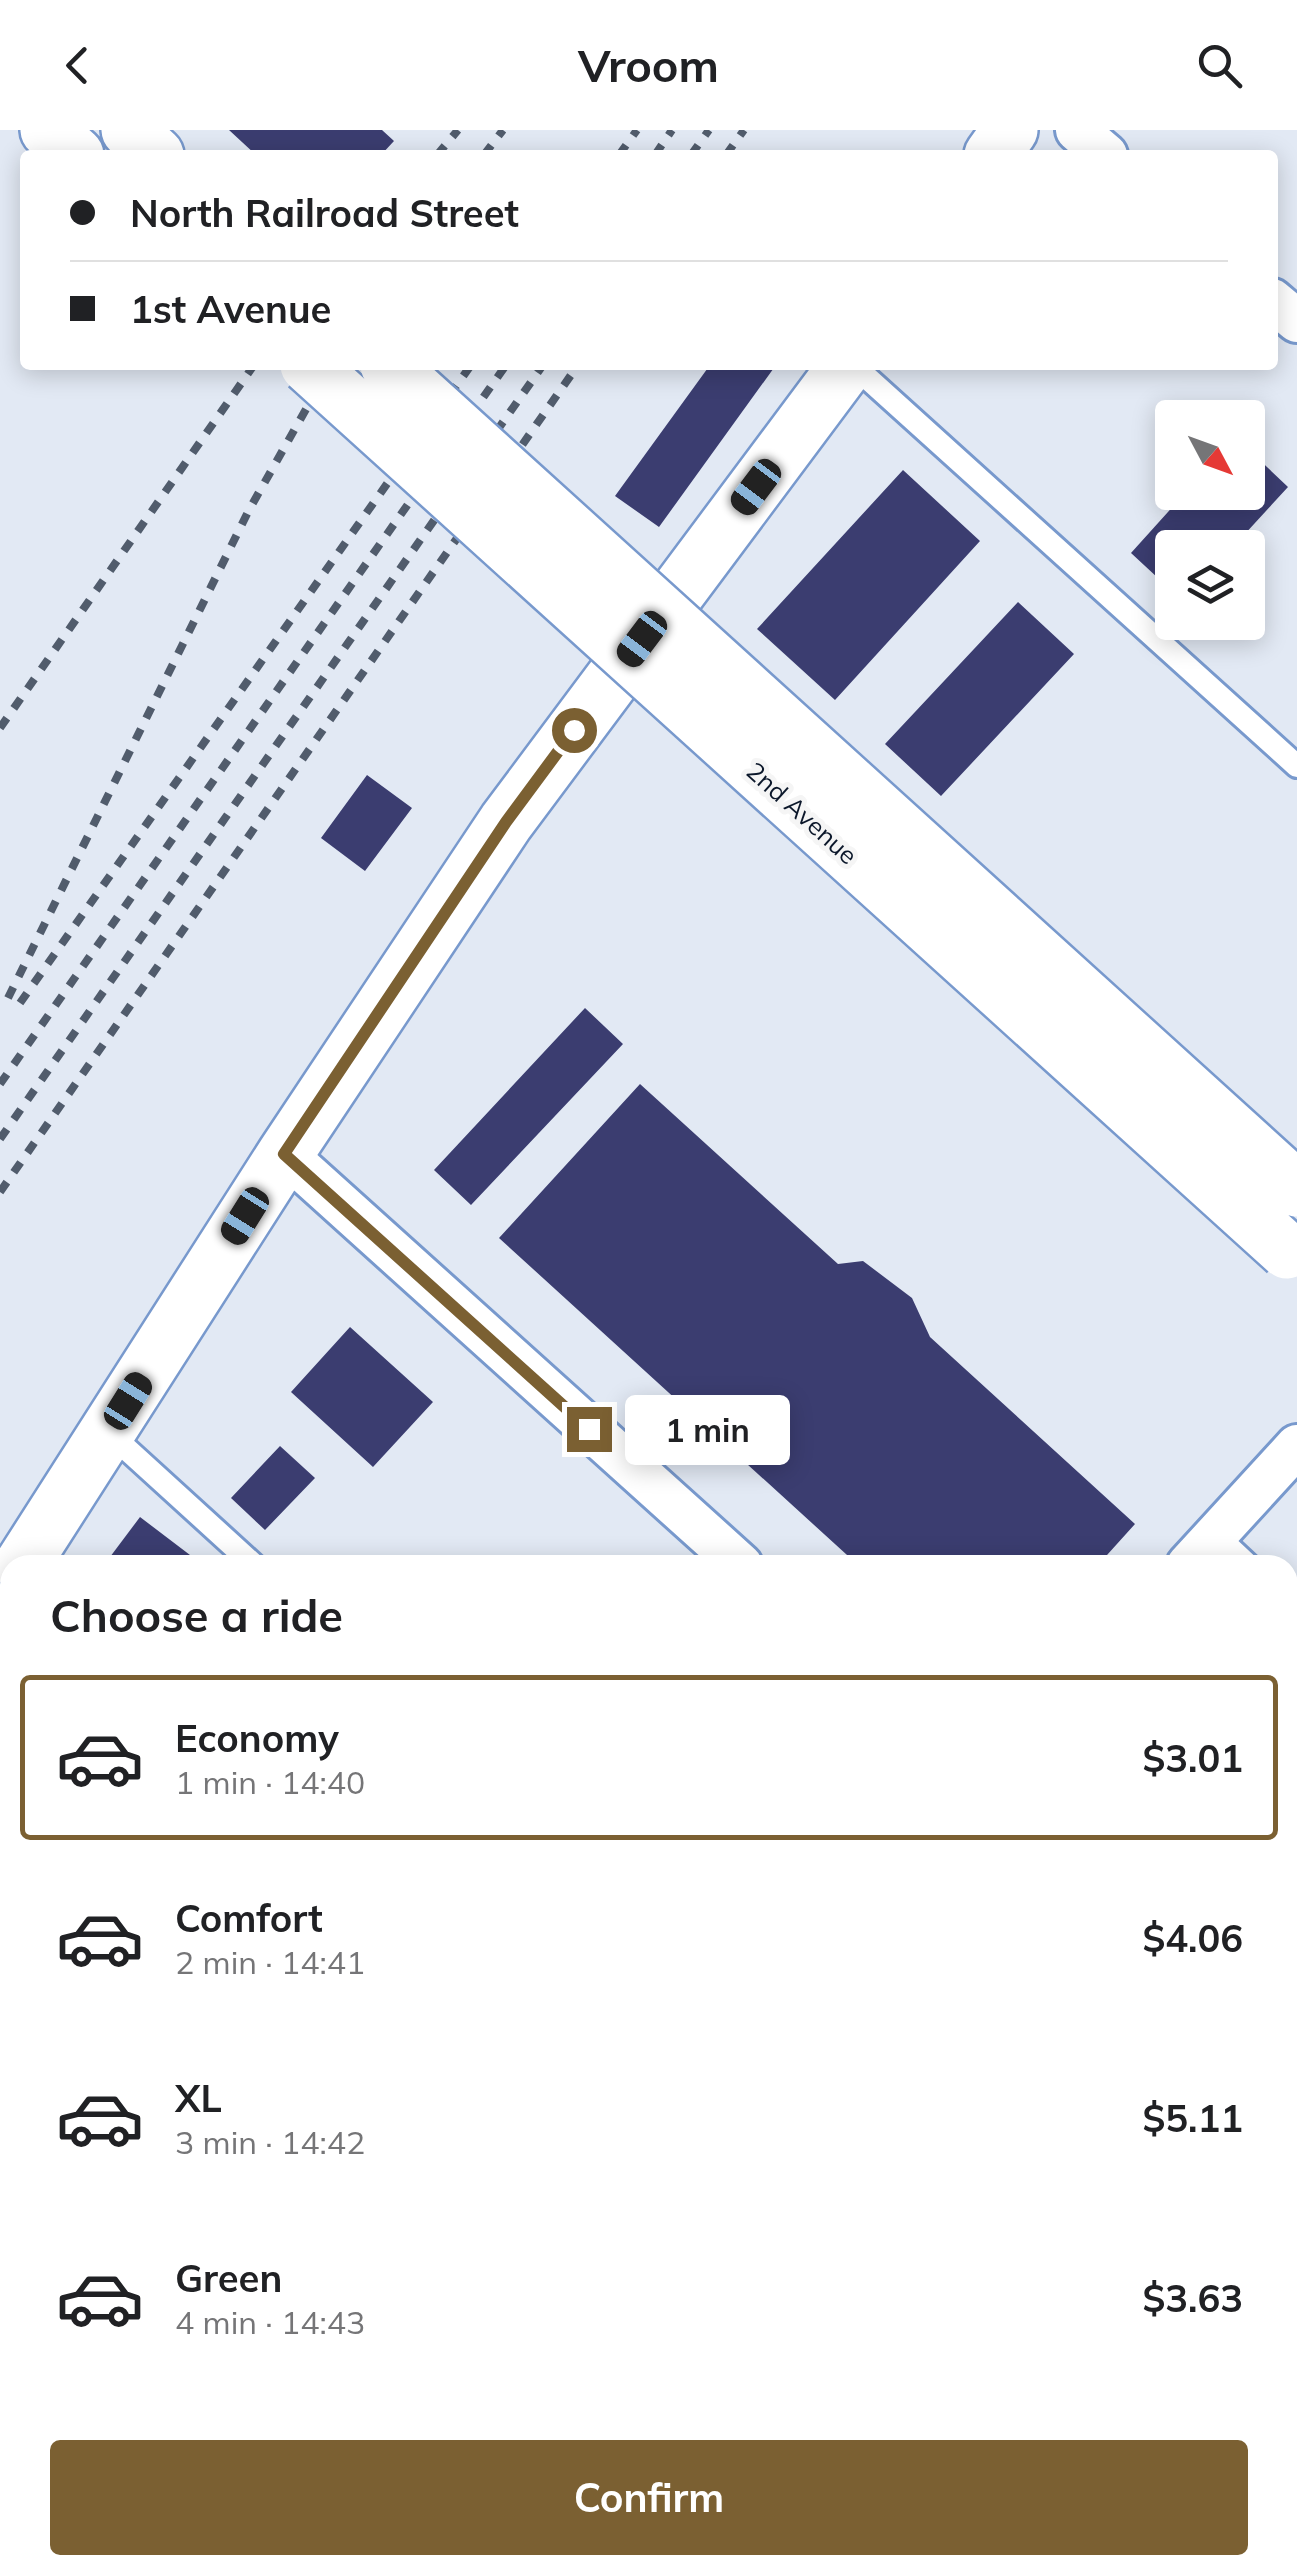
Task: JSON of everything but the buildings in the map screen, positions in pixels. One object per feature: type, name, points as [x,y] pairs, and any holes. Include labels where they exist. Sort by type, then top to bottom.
[{"type":"main road","points":[[48,130],[70,150]]},
{"type":"main road","points":[[129,130],[151,150]]},
{"type":"main road","name":"2nd Avenue","points":[[314,370],[1292,1256]]},
{"type":"main road","points":[[394,370],[1297,1188]]},
{"type":"main road","points":[[28,1555],[284,1154],[506,822],[846,370]]},
{"type":"street","points":[[1078,130],[1100,150]]},
{"type":"street","points":[[284,1154],[730,1555]]},
{"type":"street","points":[[1202,1550],[1297,1446]]},
{"type":"lane","points":[[856,370],[1297,766]]},
{"type":"lane","points":[[108,1432],[243,1555]]},
{"type":"railway","points":[[441,150],[458,130]]},
{"type":"railway","points":[[488,150],[503,130]]},
{"type":"railway","points":[[623,150],[637,130]]},
{"type":"railway","points":[[658,150],[672,130]]},
{"type":"railway","points":[[695,150],[709,130]]},
{"type":"railway","points":[[730,150],[744,130]]},
{"type":"railway","points":[[0,728],[251,370]]},
{"type":"railway","points":[[8,998],[249,510],[328,370]]},
{"type":"railway","points":[[20,1003],[467,370]]},
{"type":"railway","points":[[0,1084],[502,370]]},
{"type":"railway","points":[[0,1139],[539,370]]},
{"type":"railway","points":[[0,1192],[575,370]]},
{"type":"route","points":[[574,730],[506,822],[284,1154],[589,1429]]}]
